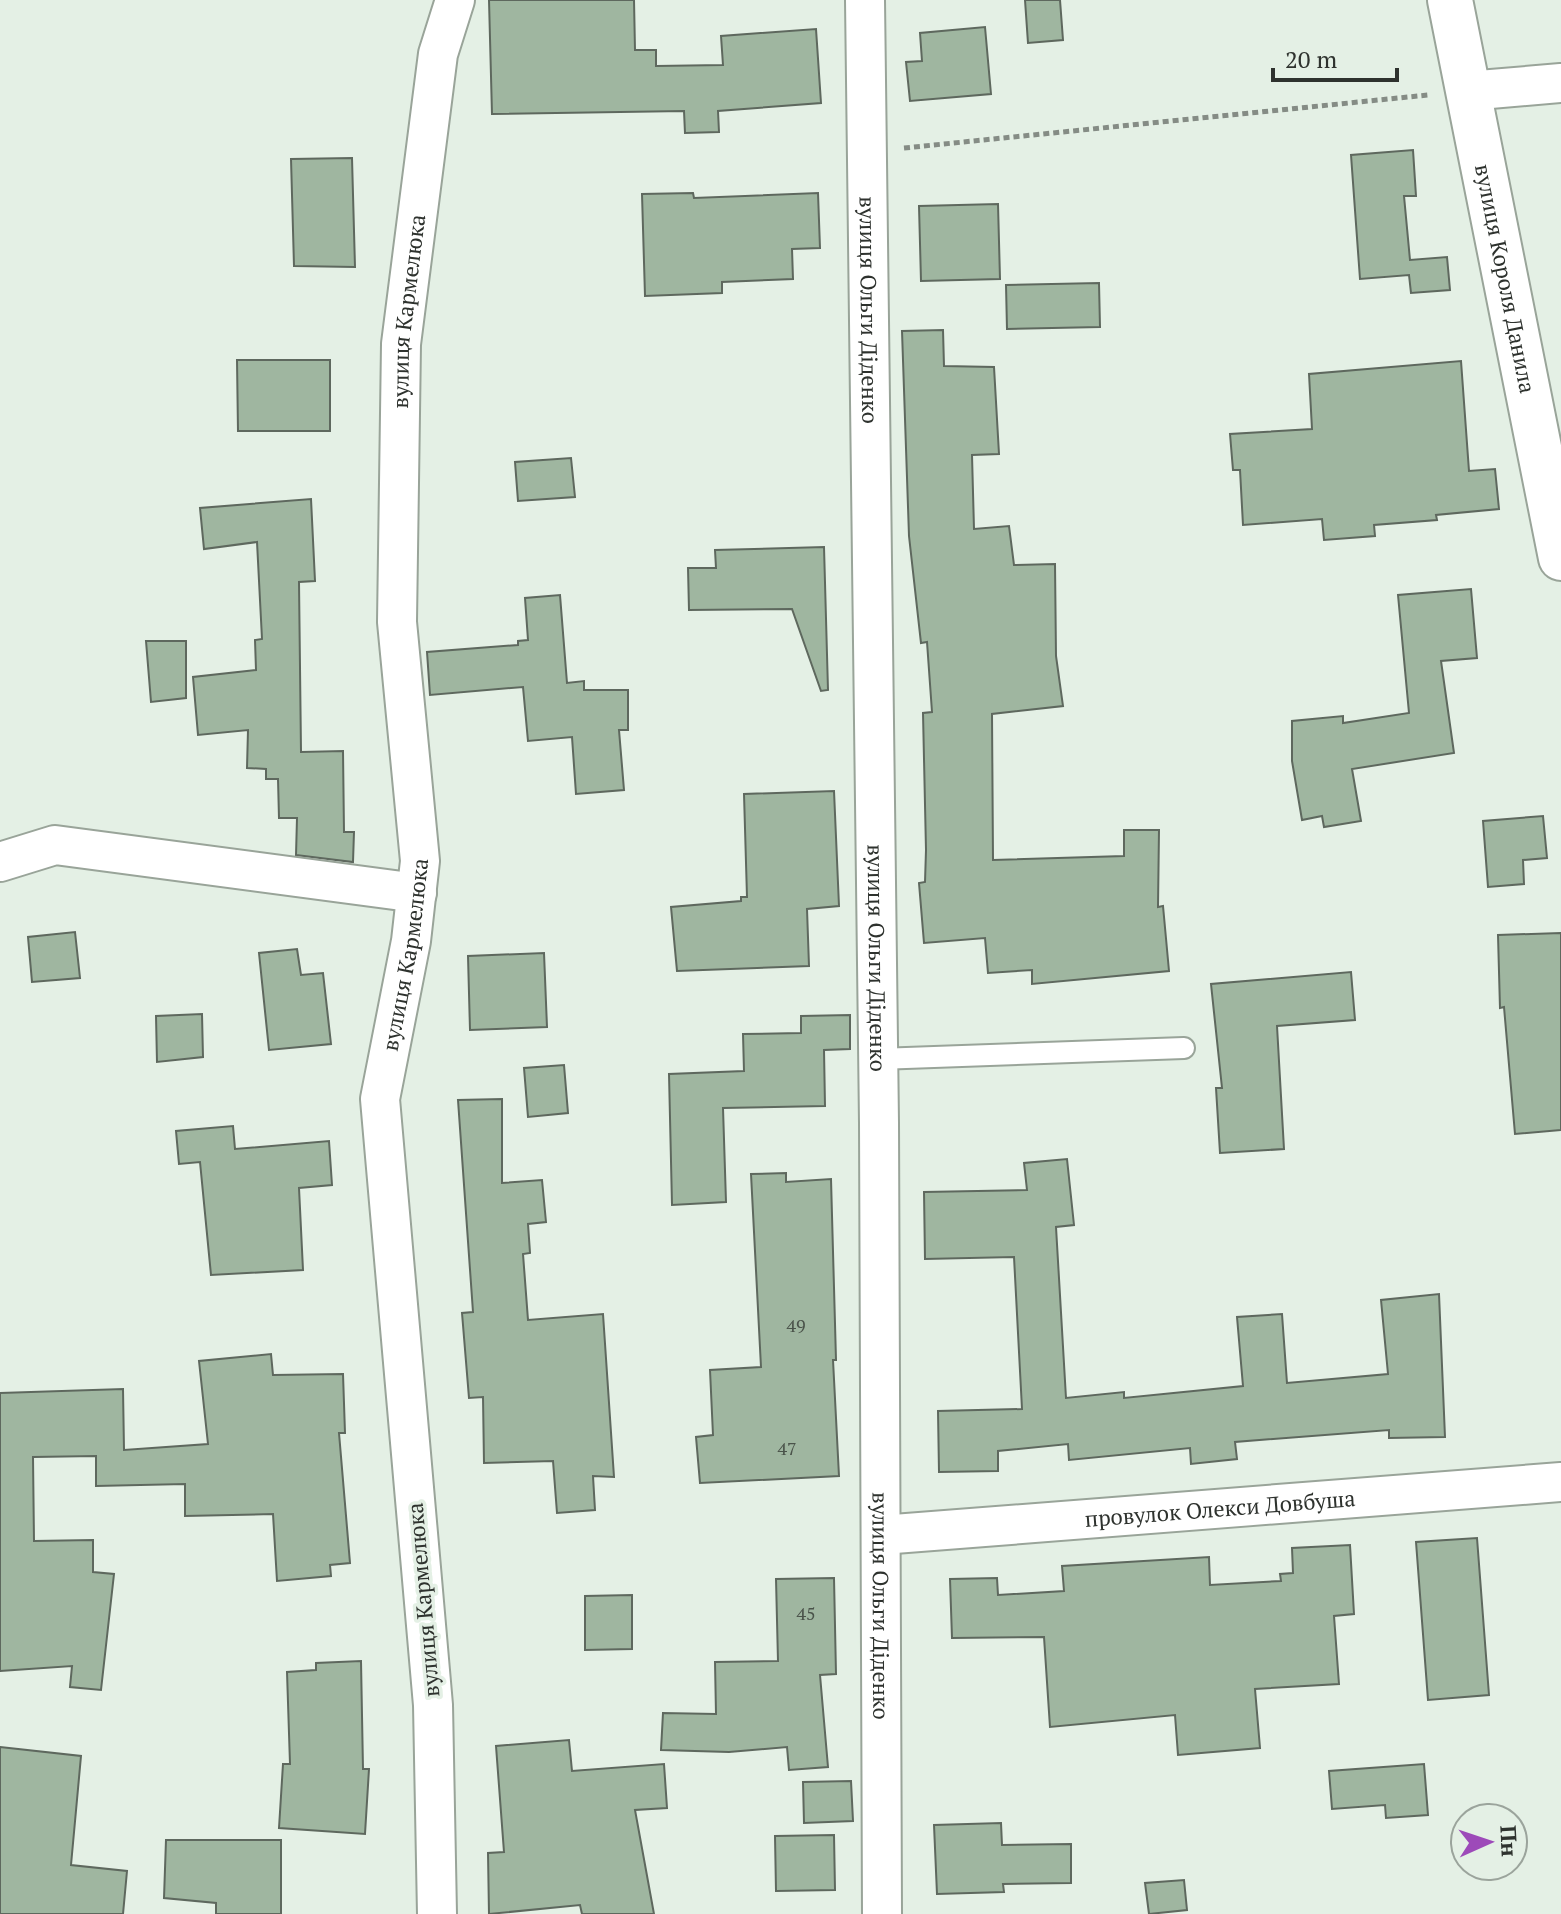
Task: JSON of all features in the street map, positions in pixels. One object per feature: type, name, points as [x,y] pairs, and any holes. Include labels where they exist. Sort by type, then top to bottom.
[{"type":"main road","name":"вулиця Короля Данила","points":[[1450,0],[1561,558]]},
{"type":"street","name":"вулиця Кармелюка","points":[[437,1914],[433,1705],[380,1099],[411,941],[420,861],[397,622],[401,344],[438,54],[455,0]]},
{"type":"street","name":"вулиця Ольги Діденко","points":[[865,0],[878,1059],[882,1914]]},
{"type":"street","points":[[1467,91],[1561,83]]},
{"type":"street","points":[[0,862],[55,845],[417,893]]},
{"type":"street","name":"провулок Олекси Довбуша","points":[[881,1535],[1561,1482]]},
{"type":"lane","points":[[878,1059],[1184,1048]]},
{"type":"path","points":[[867,151],[1467,91]]},
{"type":"building","points":[[489,0],[634,0],[635,50],[656,50],[656,66],[723,65],[721,36],[816,29],[821,103],[718,111],[719,132],[685,133],[684,111],[492,114]]},
{"type":"building","points":[[1025,0],[1060,0],[1063,40],[1028,43]]},
{"type":"building","points":[[985,27],[991,94],[910,101],[906,62],[922,61],[920,33]]},
{"type":"building","points":[[1413,150],[1416,196],[1404,196],[1410,260],[1447,257],[1450,290],[1411,293],[1409,275],[1360,279],[1351,155]]},
{"type":"building","points":[[352,158],[355,267],[294,266],[291,159]]},
{"type":"building","points":[[693,193],[694,198],[818,193],[820,248],[792,249],[793,279],[722,282],[722,293],[645,296],[642,194]]},
{"type":"building","points":[[998,204],[1000,279],[921,281],[919,206]]},
{"type":"building","points":[[1099,283],[1100,327],[1007,329],[1006,285]]},
{"type":"building","points":[[943,330],[944,366],[994,367],[999,454],[972,455],[974,529],[1009,526],[1014,565],[1055,564],[1056,656],[1063,706],[992,714],[993,860],[1124,856],[1124,830],[1159,830],[1158,907],[1163,906],[1169,971],[1032,984],[1032,970],[988,973],[985,938],[924,943],[919,883],[925,882],[926,850],[923,713],[932,712],[927,642],[921,643],[909,536],[902,331]]},
{"type":"building","points":[[237,360],[330,360],[330,431],[238,431]]},
{"type":"building","points":[[1461,361],[1469,471],[1495,469],[1499,509],[1436,515],[1437,520],[1374,525],[1375,536],[1324,540],[1322,519],[1243,525],[1240,470],[1233,470],[1230,434],[1312,429],[1309,374]]},
{"type":"building","points":[[571,458],[575,497],[518,501],[515,462]]},
{"type":"building","points":[[311,499],[315,581],[299,582],[301,752],[343,751],[344,832],[354,832],[353,862],[296,855],[297,818],[279,818],[278,779],[266,779],[266,769],[247,768],[248,730],[198,735],[193,677],[256,670],[255,640],[262,639],[257,542],[204,549],[200,508]]},
{"type":"building","points":[[824,547],[828,690],[821,691],[792,609],[689,610],[688,568],[716,568],[715,550]]},
{"type":"building","points":[[1471,589],[1477,658],[1441,661],[1454,753],[1352,769],[1361,821],[1324,827],[1322,816],[1302,820],[1292,761],[1292,721],[1343,716],[1343,723],[1409,713],[1398,595]]},
{"type":"building","points":[[560,595],[567,683],[584,681],[584,690],[628,690],[628,730],[619,730],[624,790],[576,794],[572,737],[528,741],[523,687],[430,695],[427,652],[518,645],[518,641],[528,640],[525,598]]},
{"type":"building","points":[[146,641],[186,641],[186,698],[151,702]]},
{"type":"building","points":[[834,791],[839,906],[807,909],[809,966],[677,971],[671,907],[741,901],[741,897],[747,897],[744,794]]},
{"type":"building","points":[[1543,816],[1547,858],[1523,860],[1524,884],[1488,887],[1483,821]]},
{"type":"building","points":[[75,932],[80,978],[32,982],[28,937]]},
{"type":"building","points":[[1561,933],[1561,1130],[1515,1134],[1504,1007],[1500,1008],[1498,935]]},
{"type":"building","points":[[297,949],[301,975],[323,973],[331,1044],[269,1050],[259,953]]},
{"type":"building","points":[[544,953],[547,1027],[470,1030],[468,956]]},
{"type":"building","points":[[1351,972],[1355,1020],[1277,1026],[1284,1149],[1220,1153],[1216,1088],[1222,1088],[1211,984]]},
{"type":"building","points":[[202,1014],[203,1057],[157,1062],[156,1016]]},
{"type":"building","points":[[850,1015],[850,1049],[824,1050],[825,1106],[723,1108],[726,1202],[672,1205],[669,1074],[744,1071],[743,1034],[801,1033],[801,1016]]},
{"type":"building","points":[[564,1065],[568,1113],[528,1117],[524,1068]]},
{"type":"building","points":[[502,1099],[502,1183],[542,1180],[546,1222],[528,1224],[530,1253],[523,1254],[528,1320],[603,1314],[614,1477],[593,1476],[595,1510],[557,1513],[553,1461],[484,1463],[483,1397],[469,1398],[462,1313],[473,1312],[458,1100]]},
{"type":"building","points":[[233,1126],[235,1149],[329,1141],[332,1185],[299,1188],[303,1270],[211,1275],[200,1162],[179,1164],[176,1131]]},
{"type":"building","points":[[1067,1159],[1074,1225],[1056,1227],[1066,1398],[1124,1392],[1124,1398],[1243,1386],[1237,1317],[1282,1314],[1287,1383],[1388,1374],[1381,1300],[1439,1294],[1445,1437],[1389,1438],[1389,1430],[1235,1442],[1237,1459],[1191,1464],[1190,1448],[1069,1460],[1068,1444],[998,1451],[998,1471],[939,1472],[938,1411],[1022,1409],[1014,1257],[925,1259],[924,1192],[1027,1190],[1024,1163]]},
{"type":"building","points":[[786,1173],[786,1182],[831,1179],[836,1360],[833,1360],[839,1476],[700,1483],[696,1437],[713,1435],[710,1370],[761,1367],[751,1174]]},
{"type":"building","points":[[271,1354],[273,1375],[343,1374],[345,1433],[339,1433],[350,1563],[330,1565],[331,1576],[277,1581],[273,1514],[185,1516],[185,1484],[96,1486],[96,1456],[33,1457],[34,1541],[93,1540],[93,1572],[114,1574],[101,1690],[70,1687],[72,1666],[0,1671],[0,1393],[123,1389],[124,1450],[208,1444],[199,1361]]},
{"type":"building","points":[[1477,1538],[1489,1695],[1428,1700],[1416,1542]]},
{"type":"building","points":[[1350,1545],[1354,1614],[1334,1616],[1339,1684],[1255,1689],[1260,1748],[1178,1755],[1175,1715],[1050,1727],[1044,1637],[952,1638],[950,1579],[997,1578],[998,1595],[1064,1591],[1062,1566],[1209,1557],[1210,1585],[1281,1581],[1280,1574],[1293,1573],[1292,1548]]},
{"type":"building","points":[[834,1578],[836,1674],[820,1675],[828,1767],[789,1770],[787,1747],[729,1752],[661,1750],[663,1713],[716,1714],[715,1662],[778,1661],[776,1579]]},
{"type":"building","points":[[632,1595],[632,1649],[585,1650],[585,1596]]},
{"type":"building","points":[[361,1661],[363,1769],[369,1769],[365,1834],[279,1828],[283,1764],[290,1764],[287,1672],[316,1670],[316,1663]]},
{"type":"building","points":[[569,1740],[572,1771],[664,1764],[667,1808],[635,1810],[654,1914],[582,1914],[580,1905],[489,1914],[488,1853],[504,1852],[496,1746]]},
{"type":"building","points":[[0,1747],[81,1756],[71,1865],[127,1871],[123,1914],[0,1914]]},
{"type":"building","points":[[1424,1764],[1428,1815],[1386,1818],[1385,1805],[1332,1809],[1329,1771]]},
{"type":"building","points":[[851,1781],[853,1821],[804,1823],[803,1782]]},
{"type":"building","points":[[1001,1823],[1002,1845],[1071,1844],[1071,1883],[1003,1884],[1004,1892],[937,1894],[934,1825]]},
{"type":"building","points":[[834,1835],[835,1890],[776,1891],[775,1836]]},
{"type":"building","points":[[166,1840],[281,1840],[281,1914],[216,1914],[216,1903],[164,1898]]},
{"type":"building","points":[[1184,1880],[1187,1910],[1149,1914],[1145,1883]]}]
